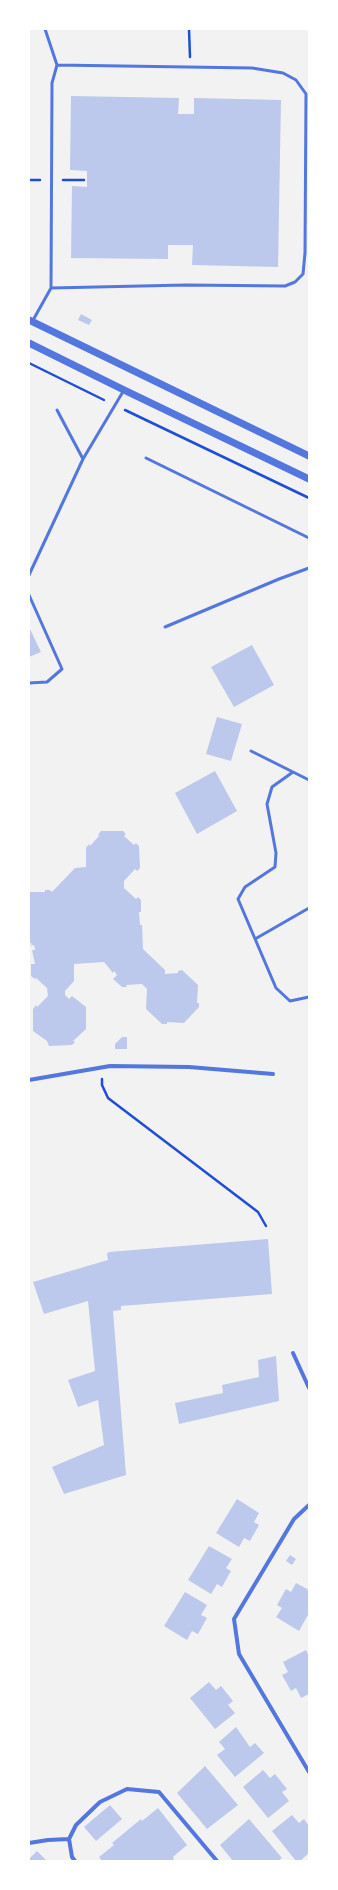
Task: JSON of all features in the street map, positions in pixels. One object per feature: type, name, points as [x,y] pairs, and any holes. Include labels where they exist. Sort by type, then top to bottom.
[{"type":"street","points":[[31,321],[309,456]]},
{"type":"street","points":[[29,343],[309,479]]},
{"type":"street","points":[[29,1080],[110,1066],[189,1067],[273,1074]]},
{"type":"street","points":[[293,1353],[309,1388]]},
{"type":"street","points":[[309,1505],[294,1518],[234,1619],[239,1654],[309,1772]]},
{"type":"street","points":[[75,1861],[72,1857],[69,1839],[76,1825],[100,1802],[127,1789],[159,1792],[217,1861]]},
{"type":"street","points":[[29,1842],[69,1839]]},
{"type":"lane","points":[[31,321],[52,288],[52,83],[57,65],[45,29]]},
{"type":"lane","points":[[52,288],[285,286],[296,282],[303,274],[305,253],[306,94],[296,80],[282,73],[252,68],[57,65]]},
{"type":"lane","points":[[29,575],[83,459],[124,390]]},
{"type":"lane","points":[[57,410],[83,459]]},
{"type":"lane","points":[[146,458],[309,538]]},
{"type":"lane","points":[[164,627],[309,568]]},
{"type":"lane","points":[[29,595],[62,669],[47,682],[29,682]]},
{"type":"lane","points":[[251,751],[309,780]]},
{"type":"lane","points":[[293,772],[272,787],[267,804],[276,853],[275,867],[244,887],[238,899],[276,988],[290,1001],[309,997]]},
{"type":"lane","points":[[254,939],[309,908]]},
{"type":"path","points":[[189,29],[190,56]]},
{"type":"path","points":[[29,363],[115,406],[309,498]]},
{"type":"path","points":[[101,1068],[102,1085],[108,1098],[258,1212],[266,1226]]},
{"type":"building","points":[[71,96],[179,98],[178,114],[194,114],[194,98],[281,100],[278,267],[192,265],[193,245],[168,245],[168,259],[71,258],[72,186],[87,187],[87,171],[70,170]]},
{"type":"building","points":[[81,314],[92,320],[89,325],[78,320]]},
{"type":"building","points":[[29,627],[41,652],[29,657]]},
{"type":"building","points":[[252,645],[274,685],[234,707],[211,667]]},
{"type":"building","points":[[217,717],[242,724],[231,761],[206,754]]},
{"type":"building","points":[[215,771],[237,811],[197,834],[175,793]]},
{"type":"building","points":[[101,831],[123,831],[126,834],[124,836],[134,845],[136,843],[139,846],[140,868],[137,871],[135,869],[124,881],[124,888],[136,899],[138,897],[141,900],[141,912],[139,912],[140,925],[142,925],[143,949],[165,970],[165,974],[178,973],[178,971],[182,970],[198,985],[197,1003],[199,1003],[199,1007],[184,1023],[167,1022],[167,1024],[162,1024],[146,1009],[147,989],[142,984],[126,985],[127,987],[122,987],[113,979],[117,975],[114,971],[113,973],[104,962],[74,964],[74,981],[65,991],[65,995],[69,999],[72,996],[86,1007],[86,1029],[73,1041],[75,1042],[72,1045],[49,1046],[47,1041],[33,1031],[33,1009],[48,996],[47,988],[36,978],[35,979],[31,976],[31,964],[35,964],[32,950],[35,950],[34,945],[30,946],[32,944],[29,942],[29,892],[45,892],[45,890],[50,890],[52,892],[75,868],[86,867],[86,848],[89,844],[90,846],[99,836],[98,835]]},
{"type":"building","points":[[122,1037],[127,1037],[127,1049],[115,1049],[115,1044]]},
{"type":"building","points":[[268,1239],[272,1294],[121,1306],[121,1310],[113,1311],[126,1475],[64,1494],[52,1467],[104,1445],[98,1400],[78,1407],[68,1380],[95,1371],[88,1301],[44,1314],[33,1282],[108,1260],[107,1254],[109,1252]]},
{"type":"building","points":[[276,1356],[279,1401],[179,1424],[175,1403],[223,1393],[222,1385],[259,1377],[258,1360]]},
{"type":"building","points":[[237,1499],[259,1513],[254,1522],[259,1525],[250,1541],[244,1538],[239,1547],[216,1533]]},
{"type":"building","points":[[209,1546],[232,1559],[226,1568],[231,1571],[222,1587],[217,1584],[211,1594],[188,1580]]},
{"type":"building","points":[[290,1555],[296,1559],[292,1565],[286,1561]]},
{"type":"building","points":[[296,1583],[309,1590],[309,1613],[299,1631],[276,1617],[282,1608],[277,1605],[286,1589],[291,1592]]},
{"type":"building","points":[[185,1592],[207,1605],[201,1615],[207,1618],[198,1634],[192,1631],[187,1640],[164,1626]]},
{"type":"building","points":[[306,1650],[309,1656],[309,1694],[301,1698],[296,1688],[291,1691],[282,1675],[288,1672],[283,1662]]},
{"type":"building","points":[[209,1682],[216,1690],[221,1686],[233,1701],[228,1705],[235,1713],[215,1729],[190,1698]]},
{"type":"building","points":[[236,1727],[250,1747],[255,1743],[264,1753],[235,1777],[217,1755],[225,1749],[219,1742]]},
{"type":"building","points":[[205,1766],[238,1805],[207,1829],[177,1793]]},
{"type":"building","points":[[263,1770],[270,1778],[275,1774],[287,1789],[282,1792],[289,1801],[268,1818],[243,1787]]},
{"type":"building","points":[[110,1805],[122,1819],[96,1841],[84,1827]]},
{"type":"building","points":[[158,1808],[187,1845],[173,1857],[174,1859],[171,1861],[102,1861],[99,1857],[114,1845],[112,1843],[141,1819],[142,1821]]},
{"type":"building","points":[[292,1815],[299,1823],[304,1819],[309,1826],[309,1853],[300,1861],[296,1861],[272,1831]]},
{"type":"building","points":[[249,1819],[282,1858],[278,1861],[233,1861],[220,1845]]},
{"type":"building","points":[[37,1851],[47,1861],[29,1861],[29,1859]]}]
